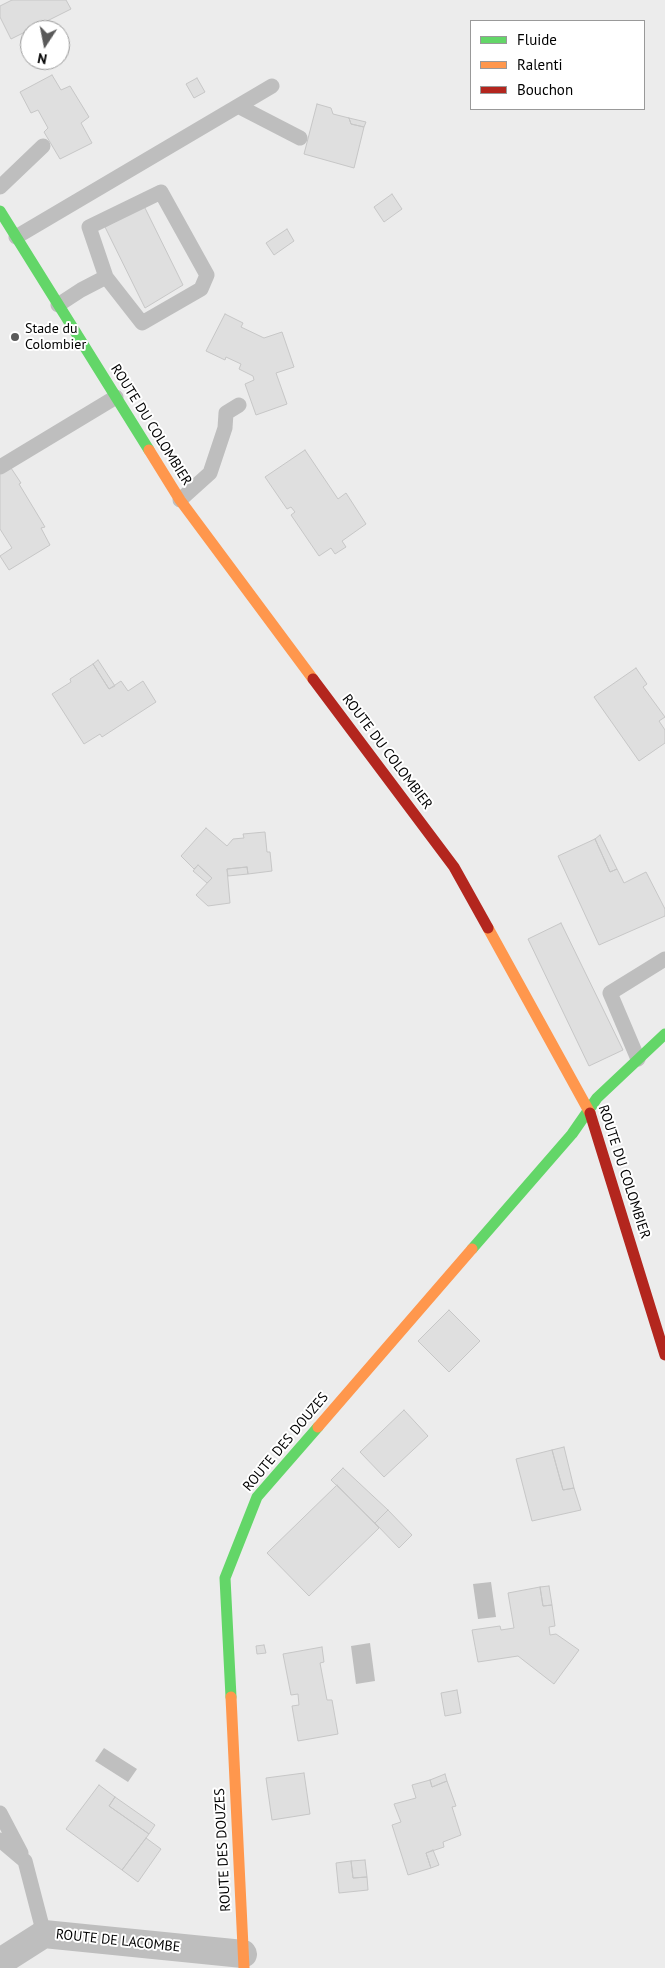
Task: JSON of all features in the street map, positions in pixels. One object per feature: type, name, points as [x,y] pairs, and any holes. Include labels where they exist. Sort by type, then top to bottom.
[{"type":"street","name":"ROUTE DU COLOMBIER","points":[[0,211],[180,500],[454,866],[589,1110],[665,1355]]},
{"type":"street","name":"ROUTE DES DOUZES","points":[[244,1961],[225,1578],[256,1497],[572,1134],[597,1098],[665,1034]]},
{"type":"street","name":"ROUTE DE LACOMBE","points":[[0,1962],[44,1934],[244,1961]]},
{"type":"lane","points":[[16,237],[272,86]]},
{"type":"lane","points":[[238,106],[300,138]]},
{"type":"lane","points":[[0,187],[43,146]]},
{"type":"lane","points":[[160,192],[207,275],[201,289],[142,324],[106,277],[89,227],[160,192]]},
{"type":"lane","points":[[58,305],[106,277]]},
{"type":"lane","points":[[0,468],[116,397]]},
{"type":"lane","points":[[180,500],[210,473],[225,428],[226,413],[239,405]]},
{"type":"lane","points":[[638,1059],[610,993],[665,959]]},
{"type":"lane","points":[[0,1813],[26,1861],[44,1934]]},
{"type":"lane","points":[[0,1840],[26,1861]]},
{"type":"shaded area","points":[[0,0],[665,0],[665,1968],[0,1968]]},
{"type":"shaded area","points":[[491,1582],[496,1617],[478,1619],[473,1584]]},
{"type":"shaded area","points":[[370,1643],[375,1681],[356,1684],[351,1646]]},
{"type":"shaded area","points":[[104,1748],[137,1769],[128,1782],[95,1761]]},
{"type":"building","points":[[12,0],[66,0],[71,9],[49,20],[20,20],[20,34],[11,39],[0,17],[0,6]]},
{"type":"building","points":[[52,75],[61,90],[70,86],[89,117],[81,123],[92,143],[60,159],[44,132],[48,128],[38,110],[31,113],[20,92]]},
{"type":"building","points":[[197,78],[205,92],[194,98],[186,84]]},
{"type":"building","points":[[317,104],[331,108],[333,114],[349,118],[351,124],[364,127],[354,168],[304,154]]},
{"type":"building","points":[[349,118],[366,122],[364,127],[351,124]]},
{"type":"building","points":[[392,194],[402,209],[384,222],[374,207]]},
{"type":"building","points":[[144,206],[183,285],[145,308],[105,227]]},
{"type":"building","points":[[287,229],[294,241],[274,255],[266,243]]},
{"type":"building","points":[[225,314],[243,323],[241,327],[264,338],[282,332],[294,367],[276,373],[287,404],[256,415],[245,384],[254,380],[253,376],[239,369],[241,364],[226,357],[225,360],[206,351]]},
{"type":"building","points":[[305,450],[338,499],[346,493],[366,524],[342,541],[346,547],[335,554],[331,548],[319,556],[291,515],[295,512],[291,507],[287,509],[265,477]]},
{"type":"building","points":[[9,465],[45,527],[41,528],[50,545],[9,570],[0,556],[12,548],[0,529],[0,471]]},
{"type":"building","points":[[98,660],[115,686],[109,689],[93,664]]},
{"type":"building","points":[[93,664],[109,689],[121,681],[128,691],[143,681],[156,702],[102,737],[100,734],[84,744],[52,694],[71,682],[70,679]]},
{"type":"building","points":[[636,668],[647,684],[643,687],[665,717],[659,721],[665,730],[665,743],[639,761],[594,697]]},
{"type":"building","points":[[206,828],[227,846],[233,839],[244,838],[243,834],[265,832],[267,852],[270,852],[272,871],[248,874],[247,867],[227,869],[230,903],[208,906],[196,895],[212,878],[198,865],[194,869],[181,856]]},
{"type":"building","points":[[600,835],[617,869],[610,872],[595,839]]},
{"type":"building","points":[[595,839],[610,872],[617,869],[624,883],[646,872],[665,909],[665,916],[599,945],[558,856]]},
{"type":"building","points":[[198,865],[212,878],[207,883],[193,871]]},
{"type":"building","points":[[247,867],[248,874],[228,876],[227,869]]},
{"type":"building","points":[[561,923],[623,1050],[589,1066],[528,939]]},
{"type":"building","points":[[449,1310],[480,1341],[449,1372],[418,1341]]},
{"type":"building","points":[[404,1410],[428,1436],[384,1477],[360,1452]]},
{"type":"building","points":[[564,1447],[574,1488],[563,1490],[552,1450]]},
{"type":"building","points":[[552,1450],[563,1490],[574,1488],[581,1510],[532,1521],[516,1459]]},
{"type":"building","points":[[343,1468],[388,1510],[375,1523],[331,1480]]},
{"type":"building","points":[[337,1485],[379,1528],[309,1596],[267,1553]]},
{"type":"building","points":[[388,1510],[412,1535],[399,1548],[375,1523]]},
{"type":"building","points":[[549,1586],[552,1605],[543,1606],[540,1587]]},
{"type":"building","points":[[540,1587],[543,1606],[552,1605],[555,1626],[549,1627],[550,1635],[556,1634],[579,1650],[554,1684],[518,1656],[478,1662],[472,1630],[500,1626],[501,1630],[514,1628],[508,1593]]},
{"type":"building","points":[[264,1645],[266,1653],[257,1654],[256,1646]]},
{"type":"building","points":[[322,1647],[324,1662],[320,1663],[327,1700],[332,1700],[338,1734],[298,1741],[292,1706],[299,1705],[298,1694],[291,1695],[283,1654]]},
{"type":"building","points":[[457,1690],[461,1713],[445,1716],[441,1693]]},
{"type":"building","points":[[304,1773],[310,1814],[272,1820],[266,1778]]},
{"type":"building","points":[[445,1774],[447,1781],[432,1787],[430,1780]]},
{"type":"building","points":[[430,1780],[432,1787],[447,1781],[456,1806],[452,1807],[461,1835],[443,1842],[444,1847],[426,1853],[431,1868],[408,1875],[392,1825],[401,1822],[394,1804],[416,1798],[412,1785]]},
{"type":"building","points":[[99,1785],[115,1797],[109,1806],[149,1834],[122,1870],[66,1829]]},
{"type":"building","points":[[115,1797],[155,1825],[149,1834],[109,1806]]},
{"type":"building","points":[[146,1838],[161,1849],[138,1882],[122,1870]]},
{"type":"building","points":[[433,1850],[439,1865],[431,1868],[426,1853]]},
{"type":"building","points":[[365,1860],[367,1877],[353,1878],[351,1861]]},
{"type":"building","points":[[351,1861],[353,1878],[367,1877],[368,1890],[339,1893],[336,1863]]},
{"type":"traffic: fast","points":[[0,211],[149,450]]},
{"type":"traffic: fast","points":[[472,1249],[572,1134],[597,1098],[665,1034]]},
{"type":"traffic: fast","points":[[231,1697],[225,1578],[257,1497],[318,1427]]},
{"type":"traffic: slow","points":[[149,450],[180,500],[313,679]]},
{"type":"traffic: slow","points":[[488,928],[590,1113]]},
{"type":"traffic: slow","points":[[318,1427],[472,1249]]},
{"type":"traffic: slow","points":[[231,1697],[244,1968]]},
{"type":"traffic: jam","points":[[313,679],[454,867],[488,928]]},
{"type":"traffic: jam","points":[[590,1113],[665,1355]]},
{"type":"place","name":"Stade du Colombier","points":[[15,337]]}]
